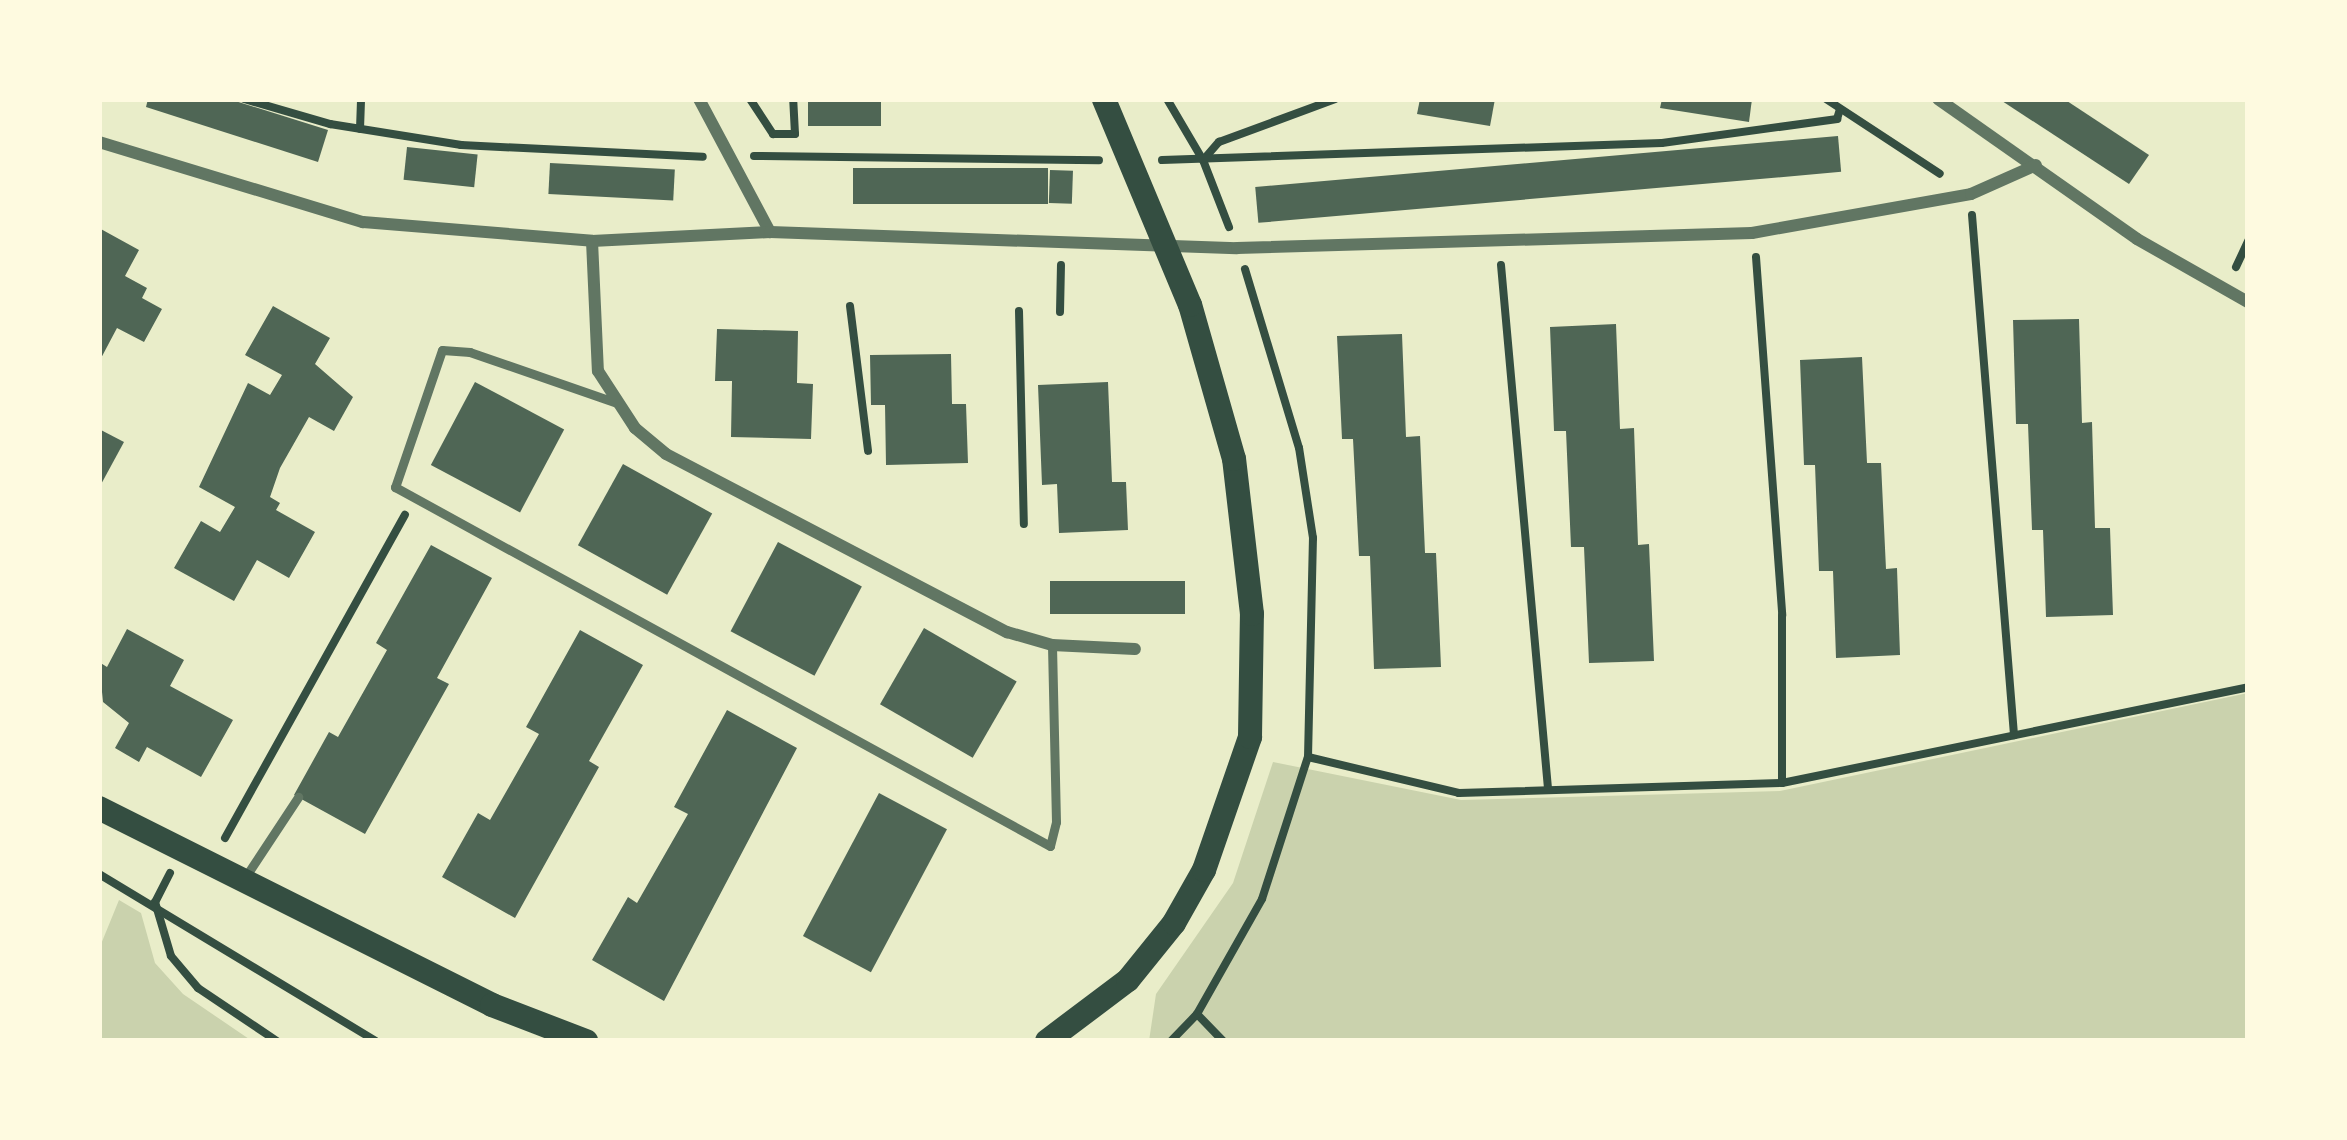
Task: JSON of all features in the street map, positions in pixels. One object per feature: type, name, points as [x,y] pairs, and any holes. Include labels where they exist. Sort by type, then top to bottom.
[{"type":"main road","points":[[1047,1041],[1128,980],[1174,923],[1204,869],[1250,737],[1251,596],[1234,459],[1165,241],[1134,160],[1103,99]]},
{"type":"main road","points":[[99,808],[474,996],[586,1041]]},
{"type":"street","points":[[699,99],[770,232]]},
{"type":"street","points":[[1938,99],[2137,239],[2248,302]]},
{"type":"street","points":[[99,142],[362,222],[592,241],[770,232],[1061,243],[1165,241],[1237,248],[1752,233],[1970,194],[2036,165]]},
{"type":"street","points":[[592,241],[598,371],[616,404],[666,454],[1006,632],[1052,645],[1135,649]]},
{"type":"lane","points":[[616,404],[470,352],[442,350],[395,488],[1050,846],[1056,822],[1052,645]]},
{"type":"lane","points":[[243,880],[298,797]]},
{"type":"path","points":[[244,99],[360,129],[461,145],[729,155],[1134,160],[1662,143],[1817,123],[1837,119],[1840,109]]},
{"type":"path","points":[[360,129],[361,99]]},
{"type":"path","points":[[750,99],[773,134],[795,134],[793,99]]},
{"type":"path","points":[[1167,99],[1203,160],[1237,248],[1299,448],[1312,538],[1308,758],[1262,898],[1197,1014],[1171,1041]]},
{"type":"path","points":[[1203,160],[1219,142],[1335,99]]},
{"type":"path","points":[[1826,99],[1970,194],[2014,735]]},
{"type":"path","points":[[1497,241],[1548,789]]},
{"type":"path","points":[[1060,312],[1061,243]]},
{"type":"path","points":[[1760,291],[1782,615],[1782,783]]},
{"type":"path","points":[[850,306],[868,451]]},
{"type":"path","points":[[1019,311],[1024,524]]},
{"type":"path","points":[[240,813],[414,498]]},
{"type":"path","points":[[1308,758],[1459,793],[1782,783],[2248,687]]},
{"type":"path","points":[[99,874],[155,902],[376,1041]]},
{"type":"path","points":[[155,902],[171,956],[199,988],[277,1041]]},
{"type":"path","points":[[1197,1014],[1223,1041]]},
{"type":"green space","points":[[2248,693],[2248,1041],[1149,1041],[1156,994],[1233,883],[1273,762],[1461,800],[1780,791]]},
{"type":"green space","points":[[119,900],[141,913],[155,963],[183,994],[252,1041],[99,1041],[99,949]]},
{"type":"building","points":[[148,99],[229,99],[328,130],[318,162],[146,107]]},
{"type":"building","points":[[808,99],[881,99],[881,126],[808,126]]},
{"type":"building","points":[[1420,99],[1495,99],[1490,126],[1417,114]]},
{"type":"building","points":[[1662,99],[1752,99],[1749,122],[1660,108]]},
{"type":"building","points":[[1999,99],[2064,99],[2149,155],[2129,184]]},
{"type":"building","points":[[1838,136],[1841,172],[1258,223],[1255,187]]},
{"type":"building","points":[[407,147],[478,154],[474,187],[404,180]]},
{"type":"building","points":[[550,163],[675,170],[673,200],[548,194]]},
{"type":"building","points":[[853,168],[1048,168],[1048,204],[853,204]]},
{"type":"building","points":[[1050,170],[1073,171],[1072,204],[1049,203]]},
{"type":"building","points":[[99,228],[139,250],[125,276],[147,288],[142,298],[162,309],[144,342],[117,328],[99,362]]},
{"type":"building","points":[[273,306],[330,338],[315,364],[353,397],[334,431],[309,417],[280,468],[270,497],[280,503],[276,510],[315,532],[289,578],[257,560],[234,601],[174,568],[201,521],[220,532],[235,507],[199,487],[248,383],[270,395],[282,375],[245,355]]},
{"type":"building","points":[[2079,319],[2082,423],[2092,422],[2095,528],[2110,528],[2113,615],[2046,617],[2043,530],[2032,530],[2028,424],[2016,424],[2013,320]]},
{"type":"building","points":[[1616,324],[1620,429],[1634,428],[1638,545],[1649,544],[1654,661],[1589,663],[1584,547],[1571,547],[1566,431],[1554,431],[1550,327]]},
{"type":"building","points":[[717,329],[798,331],[797,383],[813,384],[811,439],[731,437],[732,381],[715,381]]},
{"type":"building","points":[[1402,334],[1406,437],[1420,436],[1425,553],[1436,553],[1441,667],[1374,669],[1370,556],[1359,556],[1353,439],[1342,439],[1337,336]]},
{"type":"building","points":[[951,354],[952,404],[966,404],[968,463],[886,465],[885,405],[871,405],[870,355]]},
{"type":"building","points":[[1862,357],[1867,463],[1881,463],[1886,569],[1897,568],[1900,655],[1836,658],[1833,571],[1819,571],[1815,465],[1804,465],[1800,360]]},
{"type":"building","points":[[475,382],[564,429],[520,512],[431,465]]},
{"type":"building","points":[[1108,382],[1112,482],[1126,482],[1128,530],[1059,533],[1057,484],[1042,485],[1038,385]]},
{"type":"building","points":[[99,429],[124,442],[99,488]]},
{"type":"building","points":[[623,464],[712,513],[667,595],[578,545]]},
{"type":"building","points":[[778,542],[862,587],[814,676],[731,631]]},
{"type":"building","points":[[431,545],[492,578],[437,678],[449,684],[365,834],[294,795],[329,732],[338,737],[387,650],[376,643]]},
{"type":"building","points":[[1050,581],[1185,581],[1185,614],[1050,614]]},
{"type":"building","points":[[924,628],[1017,682],[973,758],[880,704]]},
{"type":"building","points":[[127,629],[184,660],[170,686],[233,720],[201,777],[147,747],[139,762],[115,748],[129,723],[103,702],[99,662],[107,667]]},
{"type":"building","points":[[580,630],[643,665],[589,761],[599,767],[515,918],[442,877],[478,813],[490,820],[539,734],[526,727]]},
{"type":"building","points":[[727,710],[797,748],[664,1001],[592,960],[628,897],[637,903],[688,814],[674,807]]},
{"type":"building","points":[[879,793],[947,829],[871,972],[803,936]]}]
